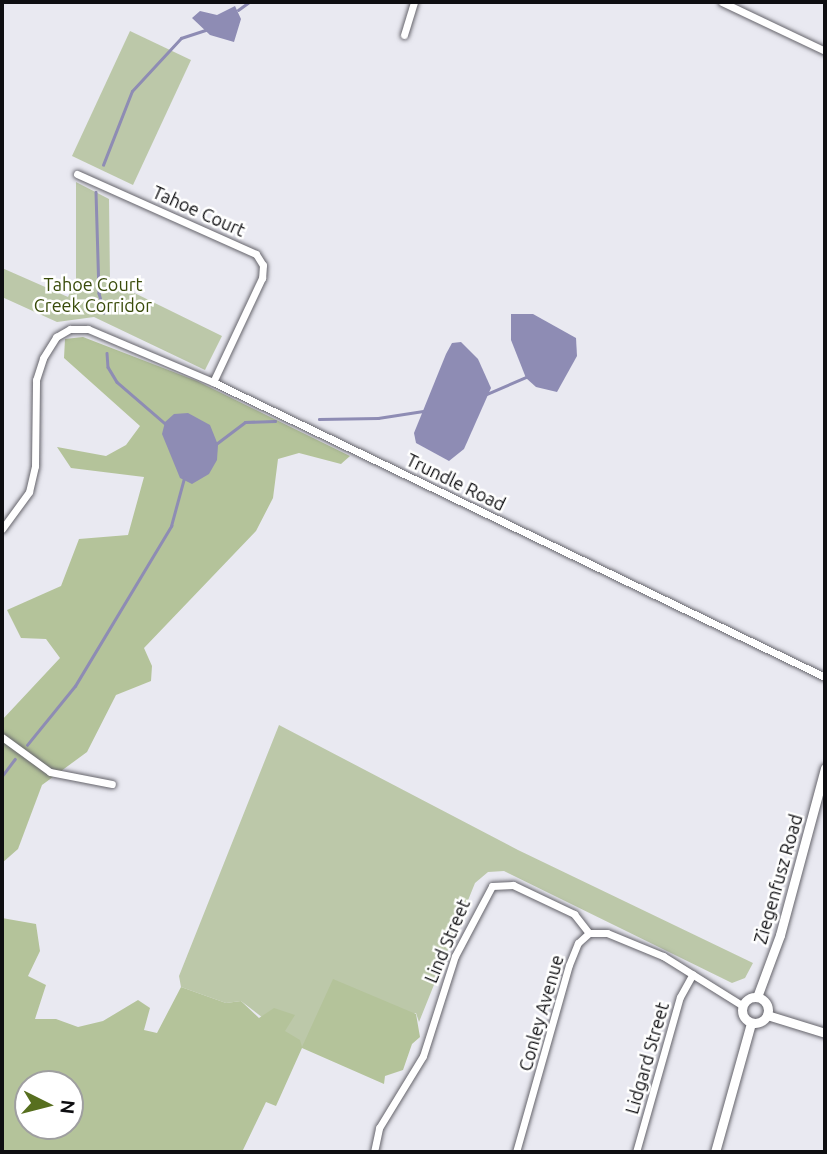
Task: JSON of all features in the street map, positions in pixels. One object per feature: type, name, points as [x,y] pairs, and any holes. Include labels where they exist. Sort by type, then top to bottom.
[{"type":"street","points":[[404,35],[414,2]]},
{"type":"street","points":[[722,2],[825,51]]},
{"type":"street","name":"Tahoe Court","points":[[77,174],[256,254],[263,265],[262,278],[213,382]]},
{"type":"street","name":"Trundle Road","points":[[2,529],[18,511],[32,479],[36,380],[43,358],[56,337],[69,330],[88,329],[213,382],[825,677]]},
{"type":"street","points":[[2,737],[50,772],[112,784]]},
{"type":"street","name":"Ziegenfusz Road","points":[[758,997],[780,935],[825,768]]},
{"type":"street","name":"Lind Street","points":[[374,1152],[379,1128],[423,1056],[455,956],[492,886],[513,885],[574,914],[589,933]]},
{"type":"street","points":[[589,933],[607,933],[693,974],[743,1006]]},
{"type":"street","name":"Conley Avenue","points":[[516,1152],[569,965],[578,943],[589,933]]},
{"type":"street","name":"Lidgard Street","points":[[636,1152],[680,998],[693,974]]},
{"type":"street","points":[[758,997],[766,1003],[767,1015],[760,1022],[751,1023],[744,1017],[743,1006],[758,997]]},
{"type":"street","points":[[767,1015],[825,1033]]},
{"type":"street","points":[[715,1152],[751,1023]]},
{"type":"green space","points":[[130,31],[191,60],[133,185],[72,156]]},
{"type":"green space","name":"Tahoe Court Creek Corridor","points":[[76,182],[109,199],[110,281],[222,336],[205,370],[94,317],[57,322],[2,297],[2,268],[68,297],[76,279]]},
{"type":"green space","points":[[83,337],[197,381],[350,456],[341,464],[299,453],[278,459],[273,498],[256,531],[144,648],[152,666],[151,681],[116,695],[87,752],[42,785],[18,849],[2,863],[2,720],[60,658],[46,639],[21,638],[7,610],[61,586],[79,539],[128,535],[144,477],[71,468],[57,447],[106,456],[126,445],[140,426],[64,358],[65,339]]},
{"type":"green space","points":[[279,725],[518,850],[753,963],[745,978],[732,983],[504,871],[488,872],[475,883],[419,1022],[416,1013],[302,1048],[241,1001],[226,1003],[181,987],[179,976]]},
{"type":"green space","points":[[2,918],[36,924],[40,951],[28,976],[46,985],[35,1019],[56,1019],[78,1027],[103,1021],[138,1000],[150,1008],[144,1030],[157,1033],[181,987],[226,1003],[241,1001],[259,1018],[274,1008],[295,1015],[285,1031],[300,1040],[302,1047],[333,979],[416,1014],[420,1037],[412,1044],[403,1070],[385,1076],[384,1084],[302,1048],[276,1106],[266,1102],[242,1152],[2,1152]]},
{"type":"water","points":[[235,6],[241,19],[234,42],[210,35],[192,18],[200,11],[217,15]]},
{"type":"water","points":[[511,314],[533,314],[576,338],[577,356],[557,392],[536,387],[526,378],[511,340]]},
{"type":"water","points":[[461,342],[478,359],[491,388],[464,449],[449,461],[416,443],[414,433],[446,354],[452,343]]},
{"type":"water","points":[[188,413],[210,425],[218,445],[217,460],[209,474],[192,484],[180,478],[162,434],[165,422],[174,414]]},
{"type":"waterway","points":[[238,10],[249,2]]},
{"type":"waterway","points":[[103,165],[132,91],[181,38],[206,30]]},
{"type":"waterway","points":[[96,192],[99,293],[104,312]]},
{"type":"waterway","points":[[107,353],[108,367],[117,382],[167,425]]},
{"type":"waterway","points":[[487,394],[526,377]]},
{"type":"waterway","points":[[319,419],[378,418],[424,411]]},
{"type":"waterway","points":[[216,444],[245,422],[275,421]]},
{"type":"waterway","points":[[27,745],[75,686],[171,526],[184,478]]},
{"type":"waterway","points":[[2,776],[15,759]]}]
